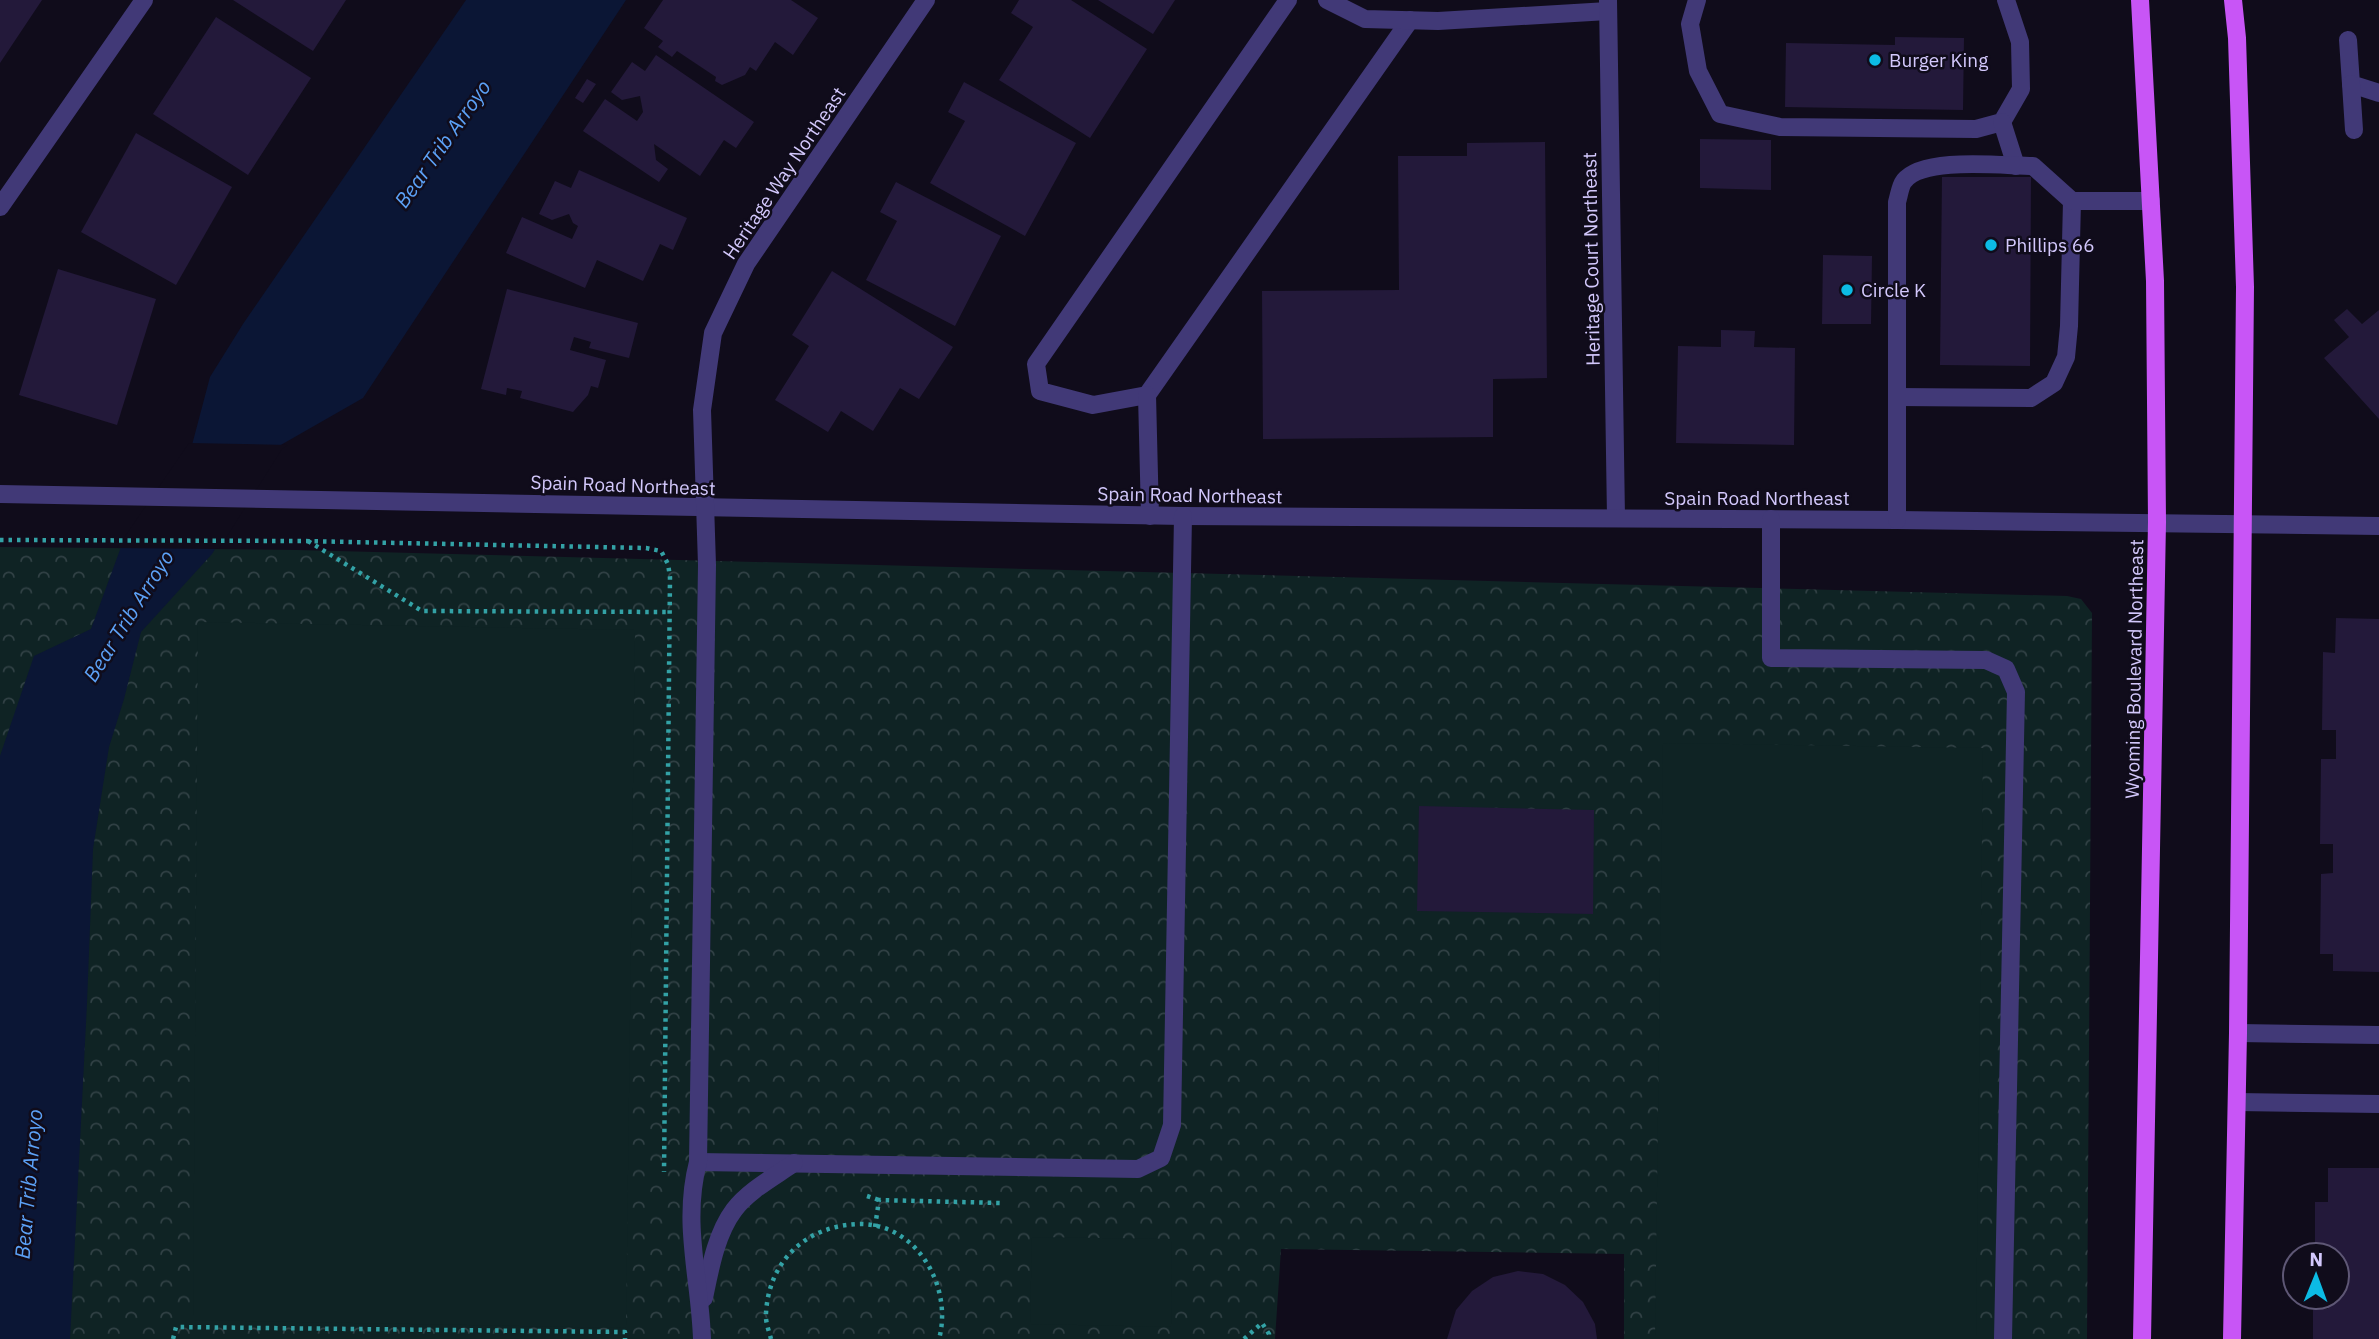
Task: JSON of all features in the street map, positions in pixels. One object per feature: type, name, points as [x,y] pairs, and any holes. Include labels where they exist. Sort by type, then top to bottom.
[{"type":"main road","name":"Wyoming Boulevard Northeast","points":[[2140,0],[2155,281],[2157,522],[2141,1339]]},
{"type":"main road","points":[[2232,1339],[2238,1032],[2245,287],[2237,38],[2233,0]]},
{"type":"street","points":[[0,207],[144,0]]},
{"type":"street","name":"Heritage Way Northeast","points":[[701,1312],[691,1246],[693,1181],[698,1162],[704,818],[706,509],[702,410],[713,333],[746,264],[926,0]]},
{"type":"street","points":[[1147,395],[1093,405],[1040,391],[1036,363],[1288,0]]},
{"type":"street","points":[[1327,0],[1365,19],[1438,21],[1608,5]]},
{"type":"street","points":[[1697,0],[1690,24],[1698,71],[1720,114],[1780,127],[1976,129],[2002,122],[2021,89],[2020,43],[2006,0]]},
{"type":"street","name":"Heritage Court Northeast","points":[[1608,5],[1616,517]]},
{"type":"street","points":[[1150,516],[1147,395],[1410,20]]},
{"type":"street","points":[[2348,40],[2354,130]]},
{"type":"street","points":[[2351,84],[2379,93]]},
{"type":"street","points":[[2002,122],[2016,166]]},
{"type":"street","points":[[1897,520],[1897,202],[1903,181],[1918,170],[1946,165],[2033,166],[2072,201],[2151,201]]},
{"type":"street","points":[[1896,397],[2031,398],[2054,383],[2066,357],[2072,201]]},
{"type":"street","name":"Spain Road Northeast","points":[[8,494],[1150,516],[1616,517],[2379,526]]},
{"type":"street","points":[[698,1162],[1138,1169],[1161,1158],[1172,1125],[1183,516]]},
{"type":"street","points":[[1772,519],[1771,658],[1986,660],[2006,669],[2016,692],[2003,1339]]},
{"type":"street","points":[[2238,1032],[2379,1035]]},
{"type":"street","points":[[2237,1102],[2379,1104]]},
{"type":"street","points":[[702,1339],[701,1312],[713,1254],[734,1210],[767,1181],[794,1163]]},
{"type":"path","points":[[0,540],[308,541],[646,548],[661,551],[668,564],[670,578],[664,1184]]},
{"type":"path","points":[[308,541],[422,611],[670,612]]},
{"type":"path","points":[[854,1192],[879,1200],[1000,1203]]},
{"type":"path","points":[[875,1227],[879,1200]]},
{"type":"path","points":[[771,1339],[765,1315],[772,1278],[785,1257],[797,1245],[820,1231],[861,1224],[902,1238],[924,1257],[934,1273],[941,1294],[943,1311],[939,1337],[946,1339]]},
{"type":"path","points":[[1244,1339],[1262,1323],[1269,1339]]},
{"type":"path","points":[[173,1339],[176,1327],[625,1332],[625,1339]]},
{"type":"green space","points":[[0,547],[296,550],[2067,596],[2081,599],[2092,613],[2087,1339],[1624,1339],[1624,1254],[1281,1249],[1275,1339],[0,1339]]},
{"type":"green space","points":[[198,622],[635,630],[626,1328],[193,1320]]},
{"type":"green space","points":[[1663,743],[1983,748],[1976,1339],[1655,1339]]},
{"type":"green space","points":[[1032,1237],[1172,1239],[1171,1327],[1030,1324]]},
{"type":"water","name":"Bear Trib Arroyo","points":[[466,0],[626,0],[363,398],[279,446],[212,554],[141,632],[109,747],[93,849],[70,1339],[0,1339],[0,756],[34,656],[91,629],[121,547],[192,445],[210,377],[243,324]]},
{"type":"pier","points":[[189,443],[288,445],[282,449],[219,549],[117,548]]},
{"type":"building","points":[[0,0],[42,0],[0,63]]},
{"type":"building","points":[[233,0],[346,0],[313,51]]},
{"type":"building","points":[[663,0],[791,0],[818,18],[793,55],[775,42],[756,71],[750,67],[745,75],[722,85],[715,81],[716,77],[677,51],[672,57],[658,47],[663,41],[644,28]]},
{"type":"building","points":[[1019,0],[1071,0],[1147,49],[1090,138],[999,80],[1033,27],[1011,13]]},
{"type":"building","points":[[1098,0],[1175,0],[1153,34]]},
{"type":"building","points":[[216,17],[311,78],[248,175],[153,114]]},
{"type":"building","name":"Burger King","points":[[1895,37],[1964,38],[1963,110],[1785,107],[1786,43],[1895,45]]},
{"type":"building","points":[[656,55],[754,122],[736,148],[724,140],[700,176],[654,144],[656,160],[668,169],[659,182],[583,131],[605,99],[637,121],[643,112],[640,96],[622,100],[611,92],[632,62],[645,71]]},
{"type":"building","points":[[587,79],[596,84],[583,103],[575,98]]},
{"type":"building","points":[[964,82],[1076,143],[1025,236],[930,183],[965,121],[948,112]]},
{"type":"building","points":[[136,133],[232,187],[176,285],[81,232]]},
{"type":"building","points":[[1700,139],[1771,140],[1771,190],[1700,188]]},
{"type":"building","points":[[1545,142],[1547,378],[1493,379],[1493,437],[1263,439],[1262,291],[1399,290],[1398,156],[1467,156],[1467,143]]},
{"type":"building","points":[[579,170],[687,218],[673,250],[660,244],[643,281],[597,260],[585,288],[506,253],[522,217],[572,239],[578,226],[573,223],[569,214],[552,220],[539,214],[555,181],[571,188]]},
{"type":"building","points":[[1942,177],[2031,177],[2030,366],[1940,365]]},
{"type":"building","points":[[896,182],[1001,236],[955,326],[866,280],[897,221],[880,212]]},
{"type":"building","name":"Circle K","points":[[1823,255],[1872,256],[1871,324],[1822,324]]},
{"type":"building","points":[[58,269],[156,299],[117,425],[19,395]]},
{"type":"building","points":[[832,271],[953,347],[919,399],[900,388],[873,431],[841,411],[828,432],[775,400],[809,346],[792,335]]},
{"type":"building","points":[[507,289],[638,323],[629,358],[589,348],[591,342],[574,337],[570,350],[606,360],[598,388],[591,386],[588,395],[573,412],[520,398],[522,391],[507,388],[506,395],[481,389]]},
{"type":"building","points":[[2347,309],[2362,324],[2379,310],[2379,419],[2324,358],[2349,337],[2334,320]]},
{"type":"building","points":[[1721,330],[1755,331],[1754,347],[1795,348],[1794,445],[1676,443],[1678,346],[1721,347]]},
{"type":"building","points":[[2336,618],[2379,619],[2379,972],[2333,971],[2333,954],[2320,954],[2321,874],[2333,873],[2333,844],[2320,844],[2321,759],[2336,759],[2336,730],[2322,730],[2323,652],[2335,653]]},
{"type":"building","points":[[1419,806],[1594,810],[1593,914],[1417,911]]},
{"type":"building","points":[[2328,1168],[2379,1168],[2379,1339],[2313,1339],[2313,1311],[2351,1311],[2351,1241],[2315,1241],[2315,1202],[2328,1202]]},
{"type":"building","points":[[1518,1271],[1543,1274],[1565,1285],[1583,1302],[1595,1324],[1597,1339],[1447,1339],[1456,1310],[1472,1291],[1493,1277]]},
{"type":"place","name":"Burger King","points":[[1875,60]]},
{"type":"place","name":"Phillips 66","points":[[1991,245]]},
{"type":"place","name":"Circle K","points":[[1847,290]]}]
